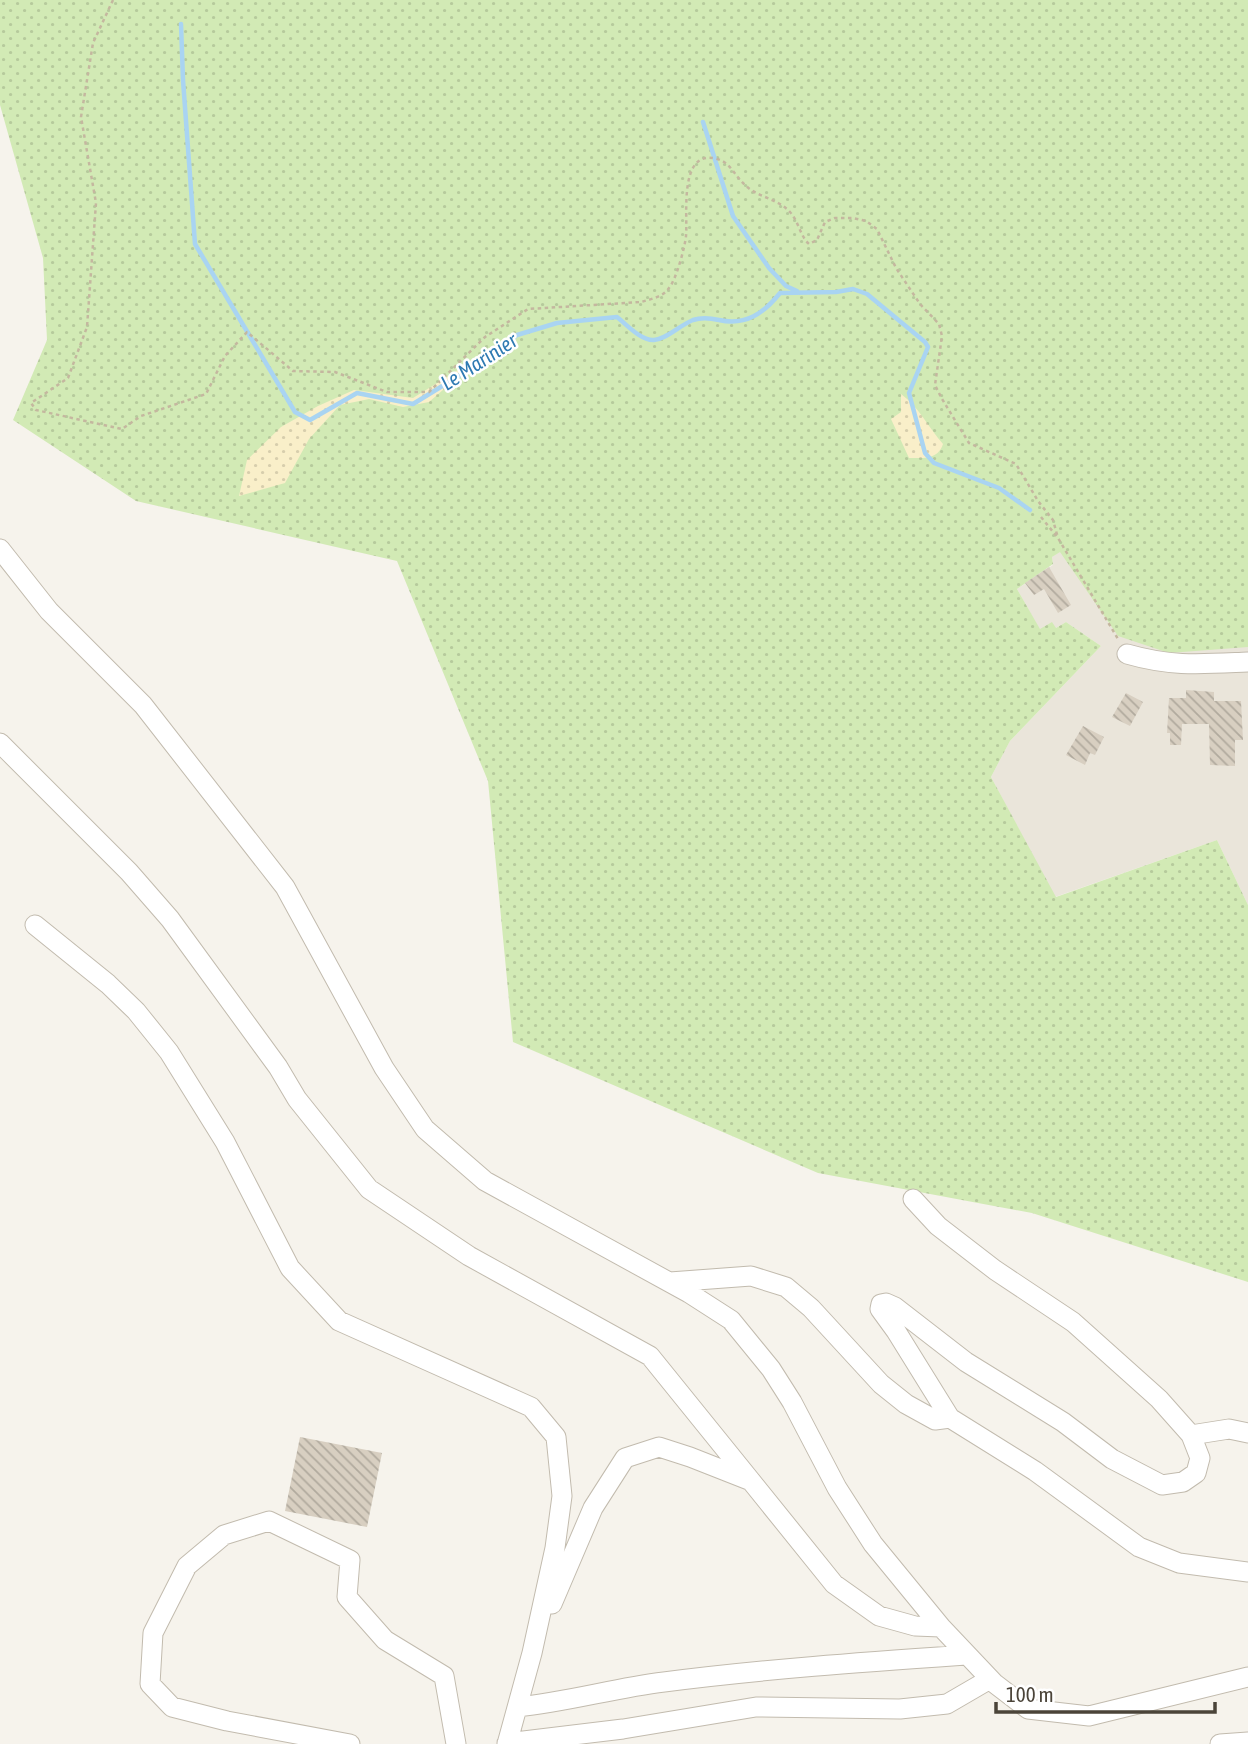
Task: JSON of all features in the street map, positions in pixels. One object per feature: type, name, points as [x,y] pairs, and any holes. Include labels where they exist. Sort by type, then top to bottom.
[{"type":"street","points":[[0,549],[49,611],[143,705],[285,887],[384,1068],[425,1129],[485,1181],[670,1282],[731,1320],[771,1369],[792,1402],[837,1488],[873,1544],[940,1627],[990,1679],[1028,1709],[1089,1716],[1248,1676]]},
{"type":"street","points":[[1126,654],[1157,662],[1186,665],[1248,662]]},
{"type":"street","points":[[0,743],[129,872],[170,919],[278,1067],[297,1099],[369,1189],[469,1256],[650,1356],[834,1584],[879,1616],[915,1626],[940,1627]]},
{"type":"street","points":[[34,925],[117,993],[136,1011],[169,1052],[225,1142],[290,1268],[339,1321],[531,1407],[555,1437],[562,1496],[555,1548],[507,1744],[623,1729],[756,1707],[900,1709],[947,1704],[990,1679]]},
{"type":"street","points":[[913,1199],[938,1226],[995,1270],[1073,1322],[1159,1399],[1191,1435],[1200,1458],[1196,1473],[1183,1482],[1162,1485],[1112,1458],[1063,1422],[967,1362],[895,1307],[881,1304],[880,1309],[950,1418],[1035,1471],[1139,1547],[1179,1563],[1248,1572]]},
{"type":"street","points":[[670,1282],[751,1276],[786,1287],[811,1308],[881,1384],[906,1405],[935,1420],[950,1418]]},
{"type":"street","points":[[1191,1435],[1229,1429],[1248,1433]]},
{"type":"street","points":[[531,1653],[593,1508],[625,1458],[659,1447],[751,1481]]},
{"type":"street","points":[[351,1744],[227,1721],[172,1707],[150,1684],[153,1633],[158,1622],[187,1566],[224,1535],[269,1521],[350,1560],[347,1597],[385,1640],[444,1676],[456,1744]]},
{"type":"street","points":[[518,1707],[549,1704],[662,1682],[823,1665],[966,1655]]},
{"type":"street","points":[[1220,1744],[1248,1742]]},
{"type":"path","points":[[113,0],[93,43],[81,117],[96,202],[87,327],[68,378],[31,403],[36,410],[122,429],[141,416],[206,394],[225,356],[247,332],[293,371],[335,372],[387,392],[429,392],[485,337],[528,309],[641,302],[657,298],[664,293],[670,288],[686,239],[688,175],[695,164],[707,158],[716,158],[731,168],[745,186],[778,202],[790,212],[808,244],[817,240],[825,222],[835,218],[866,221],[877,229],[896,268],[920,304],[939,324],[942,336],[935,385],[942,399],[969,443],[1016,464],[1053,520],[1058,538]]},
{"type":"path","points":[[1041,517],[1058,538],[1126,654]]},
{"type":"shaded area","points":[[1060,551],[1248,641],[1248,905],[1217,840],[1055,897],[991,777],[1010,741],[1101,646],[1066,622],[1056,628],[1040,630],[1017,589],[1053,565],[1052,557]]},
{"type":"green space","points":[[0,0],[1248,0],[1248,647],[1169,653],[1118,636],[1060,552],[1052,557],[1053,564],[1017,589],[1040,629],[1052,622],[1056,628],[1066,622],[1101,646],[1010,741],[991,777],[1056,897],[1217,840],[1248,905],[1248,1282],[1032,1213],[818,1173],[513,1042],[488,781],[397,561],[136,501],[13,420],[47,340],[43,258],[0,105]]},
{"type":"sand","points":[[487,352],[429,402],[403,407],[369,399],[340,405],[309,439],[285,483],[239,496],[247,460],[281,427],[354,390],[413,398]]},
{"type":"sand","points":[[901,394],[943,444],[938,453],[925,458],[909,458],[891,419],[901,412]]},
{"type":"building","points":[[1049,567],[1071,605],[1058,613],[1044,589],[1034,595],[1025,583]]},
{"type":"building","points":[[1186,690],[1214,692],[1214,701],[1241,701],[1243,740],[1235,740],[1235,766],[1210,765],[1209,724],[1182,724],[1181,745],[1170,745],[1170,733],[1167,733],[1169,698],[1186,698]]},
{"type":"building","points":[[1126,693],[1143,702],[1130,726],[1112,717]]},
{"type":"building","points":[[1083,726],[1104,737],[1095,755],[1090,753],[1085,765],[1066,755]]},
{"type":"building","points":[[300,1437],[382,1453],[367,1527],[285,1511]]},
{"type":"waterway","name":"Le Marinier","points":[[181,24],[195,244],[295,412],[310,420],[357,393],[413,404],[483,361],[517,335],[557,323],[617,317],[639,335],[654,340],[696,319],[746,319],[761,312],[780,293],[853,289],[867,294],[928,347],[909,393],[925,453],[934,463],[999,488],[1030,510]]},
{"type":"waterway","points":[[703,122],[733,216],[769,268],[786,286],[797,291]]}]
